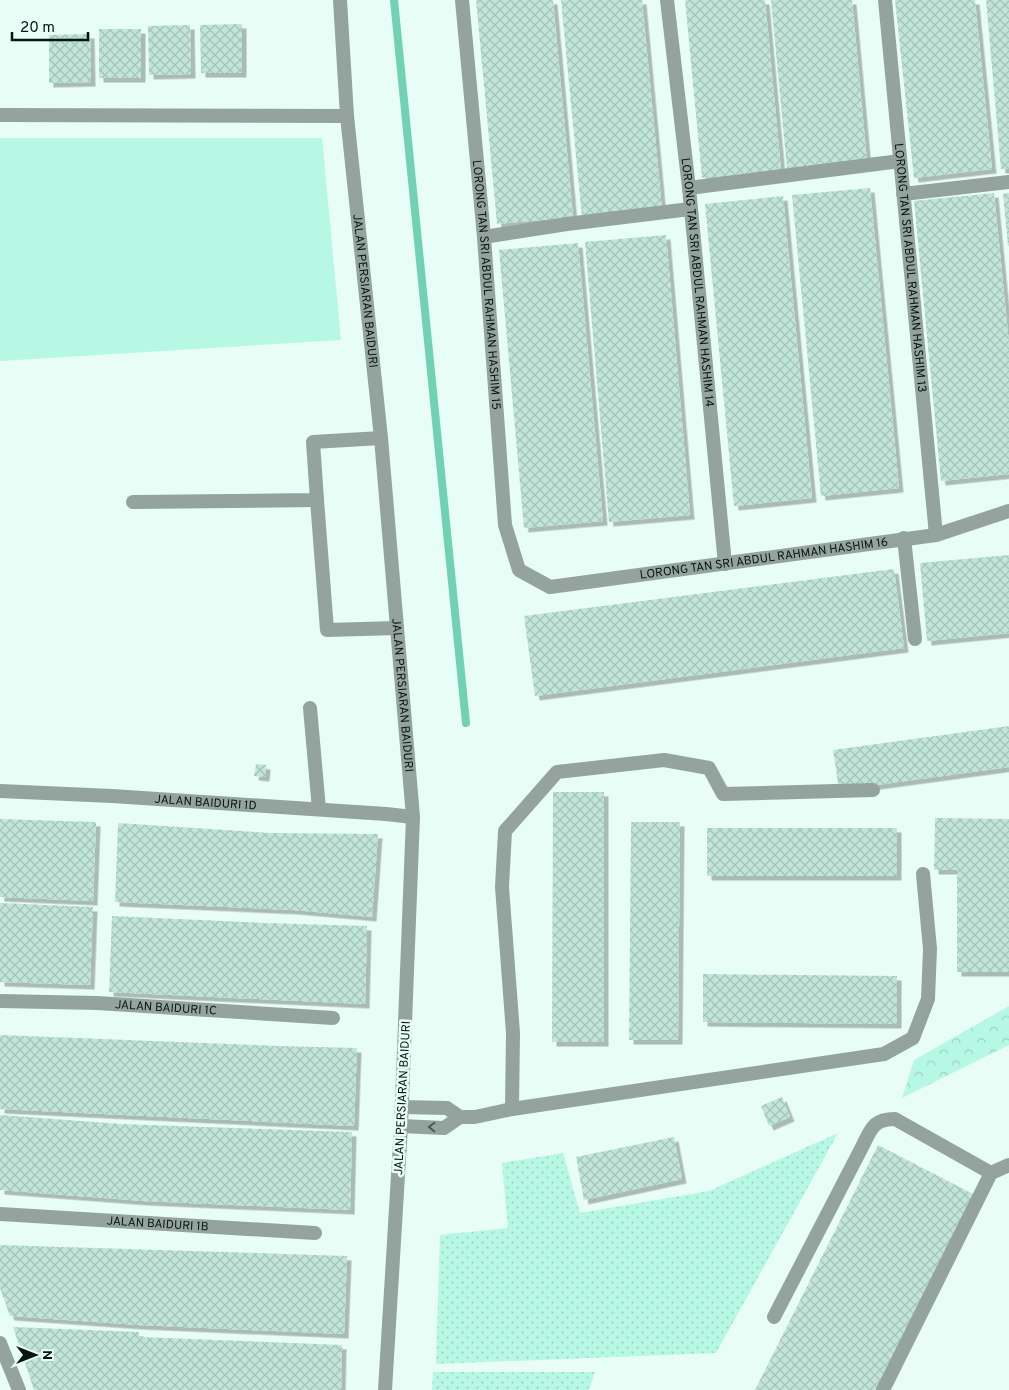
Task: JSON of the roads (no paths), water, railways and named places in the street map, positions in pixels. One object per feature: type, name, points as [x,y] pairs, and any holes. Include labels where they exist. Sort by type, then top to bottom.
[{"type":"street","name":"JALAN PERSIARAN BAIDURI","points":[[340,0],[347,116],[381,438],[413,817],[402,1107],[385,1390]]},
{"type":"street","name":"LORONG TAN SRI ABDUL RAHMAN HASHIM 15","points":[[462,0],[484,237],[505,525],[519,570]]},
{"type":"street","name":"LORONG TAN SRI ABDUL RAHMAN HASHIM 14","points":[[667,0],[689,188],[725,564]]},
{"type":"street","name":"LORONG TAN SRI ABDUL RAHMAN HASHIM 13","points":[[885,0],[936,535]]},
{"type":"street","points":[[0,115],[347,116]]},
{"type":"street","points":[[689,188],[900,161]]},
{"type":"street","points":[[903,194],[1009,182]]},
{"type":"street","points":[[484,237],[567,224],[690,209]]},
{"type":"street","points":[[381,438],[313,442],[316,500],[327,630],[397,628]]},
{"type":"street","points":[[133,502],[316,500]]},
{"type":"street","name":"LORONG TAN SRI ABDUL RAHMAN HASHIM 16","points":[[519,570],[550,587],[936,535],[1009,511]]},
{"type":"street","points":[[904,538],[915,639]]},
{"type":"street","points":[[310,708],[319,809]]},
{"type":"street","points":[[512,1108],[513,1033],[502,887],[505,831],[557,772],[664,760],[709,768],[723,794],[872,790]]},
{"type":"street","name":"JALAN BAIDURI 1D","points":[[0,791],[319,809],[413,817]]},
{"type":"street","points":[[402,1107],[446,1108],[460,1117],[475,1117],[512,1108],[884,1054],[913,1038],[928,999],[930,949],[923,874]]},
{"type":"street","name":"JALAN BAIDURI 1C","points":[[0,1001],[97,1003],[333,1018]]},
{"type":"street","points":[[401,1126],[444,1128],[460,1117]]},
{"type":"street","points":[[774,1317],[861,1148],[876,1123],[884,1119],[895,1119],[991,1173]]},
{"type":"street","points":[[883,1390],[991,1173],[1009,1164]]},
{"type":"street","name":"JALAN BAIDURI 1B","points":[[0,1214],[315,1233]]},
{"type":"street","points":[[0,1343],[20,1390]]},
{"type":"waterway","points":[[394,0],[466,723]]}]
